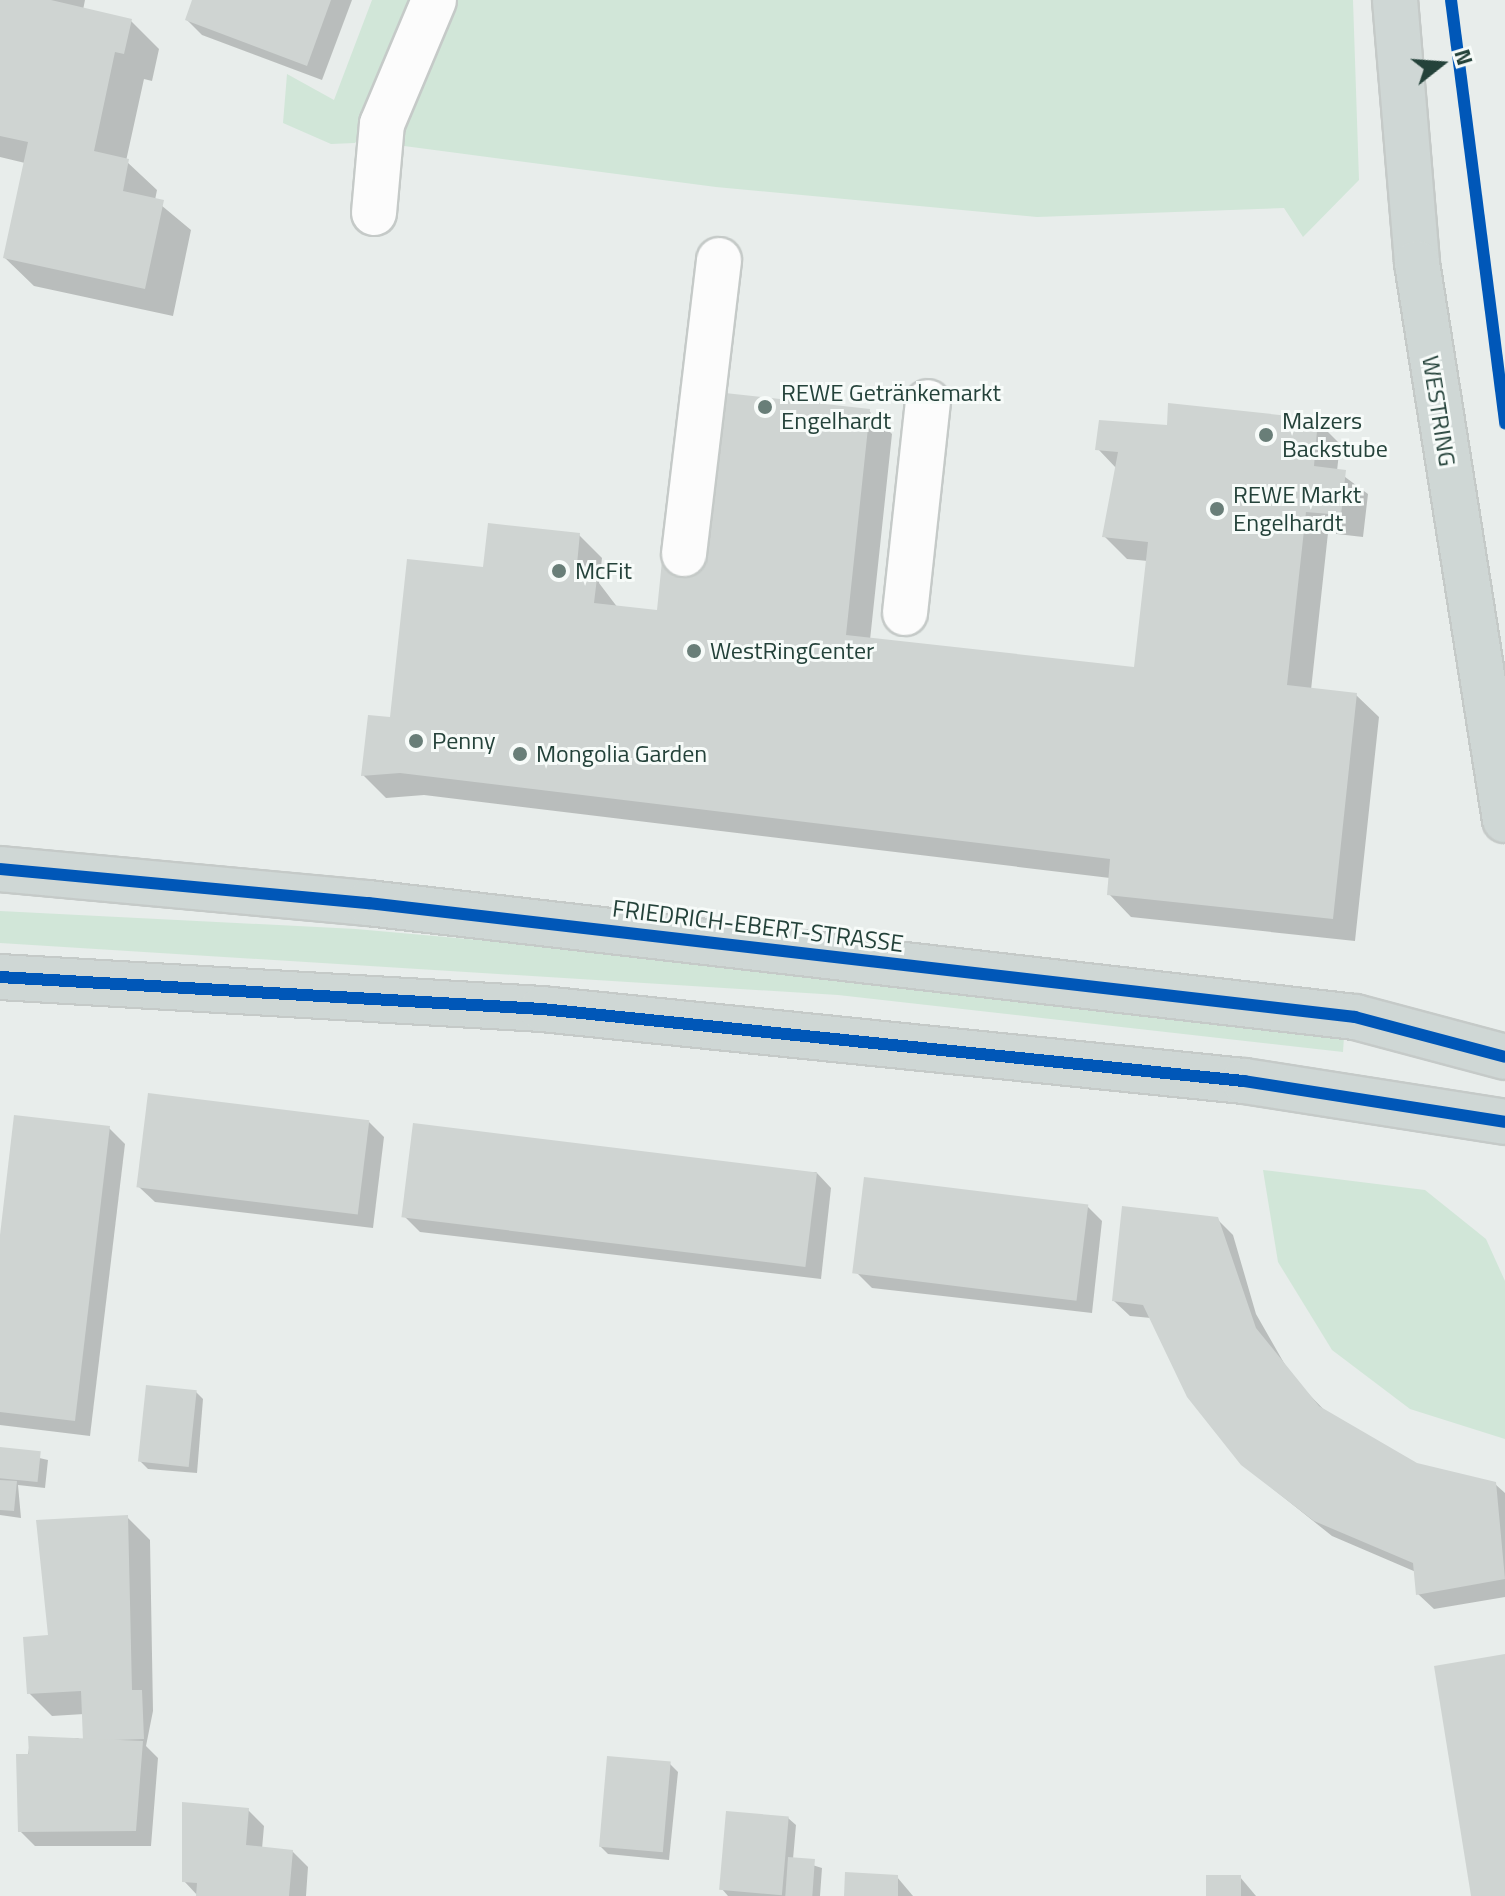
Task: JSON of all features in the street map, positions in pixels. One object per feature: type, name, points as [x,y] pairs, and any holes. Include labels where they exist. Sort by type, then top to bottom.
[{"type":"main road","name":"WESTRING","points":[[1395,0],[1417,263],[1505,820]]},
{"type":"main road","name":"FRIEDRICH-EBERT-STRASSE","points":[[0,869],[354,902],[1355,1017],[1505,1057]]},
{"type":"main road","points":[[0,977],[542,1009],[1231,1080],[1505,1122]]},
{"type":"street","points":[[374,213],[382,124],[434,0]]},
{"type":"street","points":[[684,554],[719,260]]},
{"type":"street","points":[[905,613],[928,402]]},
{"type":"green space","points":[[372,0],[418,0],[363,134],[355,143],[331,144],[283,123],[287,74],[334,100]]},
{"type":"green space","points":[[450,0],[1353,0],[1359,180],[1303,237],[1284,208],[1037,217],[716,187],[389,144]]},
{"type":"green space","points":[[0,911],[356,929],[691,959],[1344,1037],[1343,1052],[838,995],[0,943]]},
{"type":"green space","points":[[1263,1170],[1425,1190],[1486,1239],[1505,1281],[1505,1439],[1410,1409],[1332,1350],[1278,1262]]},
{"type":"building","points":[[0,0],[51,0],[132,19],[124,54],[115,52],[94,151],[129,159],[123,191],[164,200],[145,289],[3,258],[28,142],[0,136]]},
{"type":"building","points":[[192,0],[331,0],[307,66],[185,20]]},
{"type":"building","name":"WestRingCenter","points":[[725,393],[870,409],[846,635],[1134,667],[1148,542],[1102,537],[1118,452],[1095,450],[1099,420],[1167,425],[1168,403],[1318,419],[1314,466],[1346,470],[1341,515],[1306,512],[1287,685],[1357,693],[1333,919],[1107,895],[1110,859],[400,773],[361,776],[368,715],[390,717],[407,559],[483,567],[488,523],[580,533],[576,575],[597,578],[594,603],[657,610],[662,561],[701,565]]},
{"type":"building","points":[[148,1093],[369,1120],[358,1214],[136,1187]]},
{"type":"building","points":[[14,1115],[110,1126],[75,1421],[0,1412],[0,1235]]},
{"type":"building","points":[[413,1123],[817,1173],[805,1267],[401,1217]]},
{"type":"building","points":[[864,1177],[1088,1205],[1076,1301],[852,1273]]},
{"type":"building","points":[[1122,1206],[1218,1217],[1256,1328],[1319,1406],[1417,1463],[1496,1482],[1505,1579],[1416,1595],[1413,1563],[1314,1521],[1241,1465],[1187,1397],[1143,1305],[1112,1301]]},
{"type":"building","points":[[146,1385],[197,1390],[189,1467],[138,1462]]},
{"type":"building","points":[[0,1447],[41,1451],[38,1482],[0,1478]]},
{"type":"building","points":[[0,1480],[17,1481],[14,1511],[0,1510]]},
{"type":"building","points":[[128,1515],[132,1690],[142,1690],[144,1739],[83,1741],[81,1691],[27,1694],[23,1637],[48,1635],[36,1520]]},
{"type":"building","points":[[1505,1654],[1505,1896],[1471,1896],[1434,1666]]},
{"type":"building","points":[[28,1736],[143,1741],[136,1831],[18,1832],[16,1754],[29,1754]]},
{"type":"building","points":[[607,1756],[671,1762],[663,1852],[599,1847]]},
{"type":"building","points":[[182,1802],[249,1808],[246,1845],[293,1850],[289,1896],[196,1896],[197,1883],[182,1882]]},
{"type":"building","points":[[726,1811],[789,1816],[782,1895],[719,1890]]},
{"type":"building","points":[[788,1857],[815,1859],[812,1896],[785,1896]]},
{"type":"building","points":[[845,1872],[898,1875],[898,1896],[844,1896]]},
{"type":"building","points":[[1206,1875],[1241,1875],[1241,1896],[1206,1896]]},
{"type":"cycle path","points":[[1451,0],[1505,424]]},
{"type":"cycle path","points":[[0,869],[368,903],[1355,1017],[1505,1057]]},
{"type":"cycle path","points":[[0,977],[542,1009],[1244,1081],[1505,1122]]},
{"type":"place","name":"REWE Getränkemarkt Engelhardt","points":[[765,407]]},
{"type":"place","name":"Malzers Backstube","points":[[1266,435]]},
{"type":"place","name":"REWE Markt Engelhardt","points":[[1217,509]]},
{"type":"place","name":"McFit","points":[[559,571]]},
{"type":"place","name":"WestRingCenter","points":[[694,651]]},
{"type":"place","name":"Penny","points":[[416,741]]},
{"type":"place","name":"Mongolia Garden","points":[[520,754]]}]
